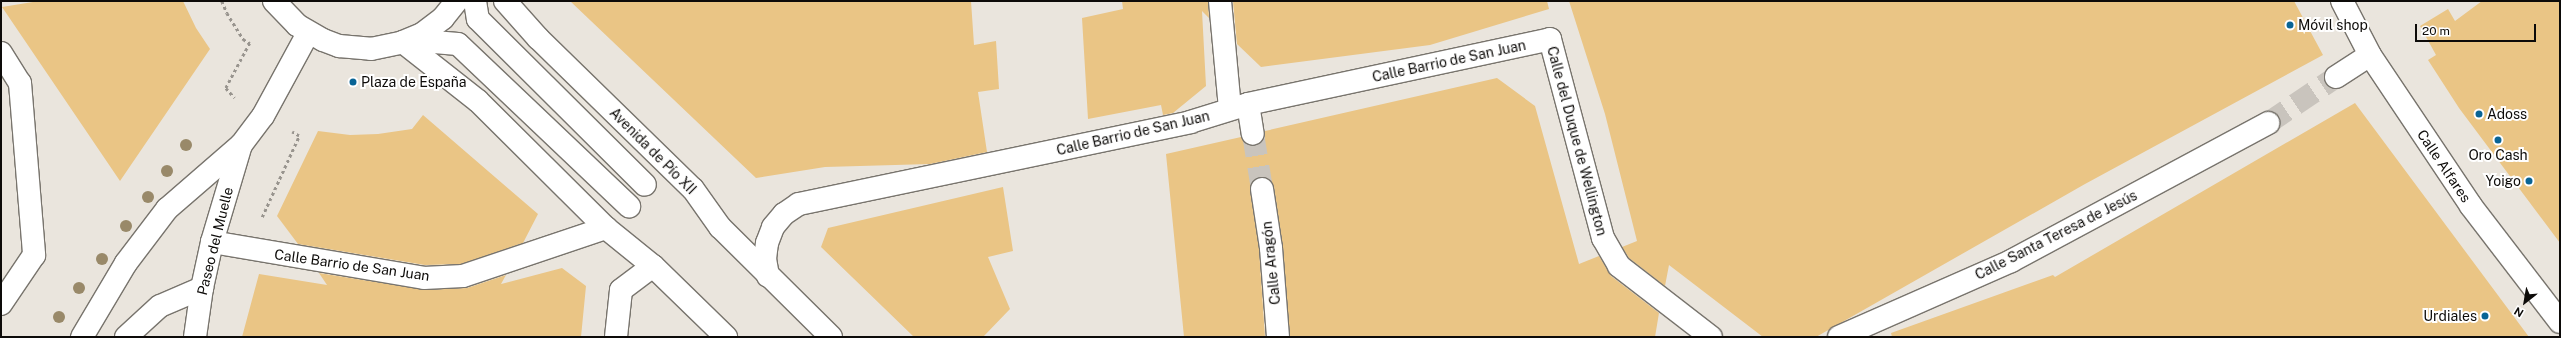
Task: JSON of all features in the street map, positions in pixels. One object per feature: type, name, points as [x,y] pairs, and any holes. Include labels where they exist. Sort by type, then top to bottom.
[{"type":"street","points":[[274,1],[286,16],[308,33],[339,46],[355,49],[387,47],[407,41],[433,26],[457,1]]},
{"type":"street","points":[[475,1],[478,19],[645,185]]},
{"type":"street","name":"Avenida de Pío XII","points":[[505,1],[538,38],[693,189],[720,228],[831,337]]},
{"type":"street","points":[[1220,1],[1239,107],[1254,134]]},
{"type":"street","name":"Calle Alfares","points":[[2342,1],[2370,54],[2471,206],[2560,322]]},
{"type":"street","points":[[82,337],[126,263],[167,209],[241,145],[263,116],[308,33]]},
{"type":"street","name":"Calle Barrio de San Juan","points":[[768,276],[765,259],[767,243],[773,227],[784,214],[799,204],[1190,122],[1239,107],[1550,39]]},
{"type":"street","name":"Calle del Duque de Wellington","points":[[1550,39],[1603,238],[1619,266],[1711,337]]},
{"type":"street","points":[[407,41],[458,44],[629,206]]},
{"type":"street","points":[[407,41],[478,101],[606,228],[653,266],[726,337]]},
{"type":"street","points":[[1,53],[20,83],[34,255],[1,304]]},
{"type":"street","points":[[2336,77],[2370,54]]},
{"type":"street","name":"Calle Santa Teresa de Jesús","points":[[1838,337],[2011,262],[2268,124]]},
{"type":"street","name":"Paseo del Muelle","points":[[195,337],[202,288],[212,242],[241,145]]},
{"type":"street","name":"Calle Aragón","points":[[1262,189],[1271,248],[1278,337]]},
{"type":"street","name":"Calle Barrio de San Juan","points":[[212,242],[424,278],[463,276],[606,228]]},
{"type":"street","points":[[616,337],[621,290],[653,266]]},
{"type":"street","points":[[126,337],[160,306],[202,288]]},
{"type":"path","points":[[222,1],[227,13],[243,39],[250,43],[226,88],[238,102],[299,136],[262,218],[264,225]]},
{"type":"building","points":[[39,1],[183,1],[196,28],[210,49],[120,181],[2,7]]},
{"type":"building","points":[[570,1],[971,1],[974,45],[996,41],[999,89],[978,92],[987,152],[930,164],[825,167],[756,178]]},
{"type":"building","points":[[1122,1],[1208,1],[1209,18],[1202,11],[1206,86],[1173,113],[1163,115],[1161,105],[1088,119],[1082,18],[1123,9]]},
{"type":"building","points":[[1233,1],[1547,1],[1549,9],[1430,45],[1261,67],[1237,44]]},
{"type":"building","points":[[1569,1],[2294,1],[2323,55],[2085,184],[1816,337],[1763,337],[1669,265],[1665,286],[1629,258],[1622,247],[1637,241],[1605,114]]},
{"type":"building","points":[[2482,1],[2560,1],[2560,243],[2459,108],[2428,60],[2436,55],[2420,26],[2448,9],[2455,21]]},
{"type":"building","points":[[1497,78],[1535,106],[1579,264],[1599,256],[1611,276],[1659,313],[1655,337],[1290,337],[1283,247],[1274,187],[1271,181],[1261,177],[1254,180],[1250,191],[1259,249],[1265,337],[1184,337],[1166,154],[1241,137],[1248,146],[1255,146],[1265,139],[1265,131]]},
{"type":"building","points":[[2355,103],[2529,337],[1892,337],[1891,333],[2053,275],[2055,277]]},
{"type":"building","points":[[423,115],[538,214],[523,243],[461,264],[425,265],[298,244],[277,216],[318,131],[350,135],[378,134],[412,129]]},
{"type":"building","points":[[1003,187],[1013,251],[988,257],[1010,309],[983,337],[914,337],[821,247],[828,228]]},
{"type":"building","points":[[562,268],[586,286],[581,337],[242,337],[259,274],[327,285],[319,273],[425,290],[467,288],[506,275],[501,284]]},
{"type":"tunnel","points":[[2268,123],[2336,77]]},
{"type":"tunnel","points":[[1253,134],[1262,189]]},
{"type":"place","name":"Móvil shop","points":[[2290,25]]},
{"type":"place","name":"Plaza de España","points":[[353,82]]},
{"type":"place","name":"Adoss","points":[[2479,114]]},
{"type":"place","name":"Oro Cash","points":[[2498,140]]},
{"type":"place","name":"Yoigo","points":[[2529,181]]},
{"type":"place","name":"Urdiales","points":[[2485,316]]}]
